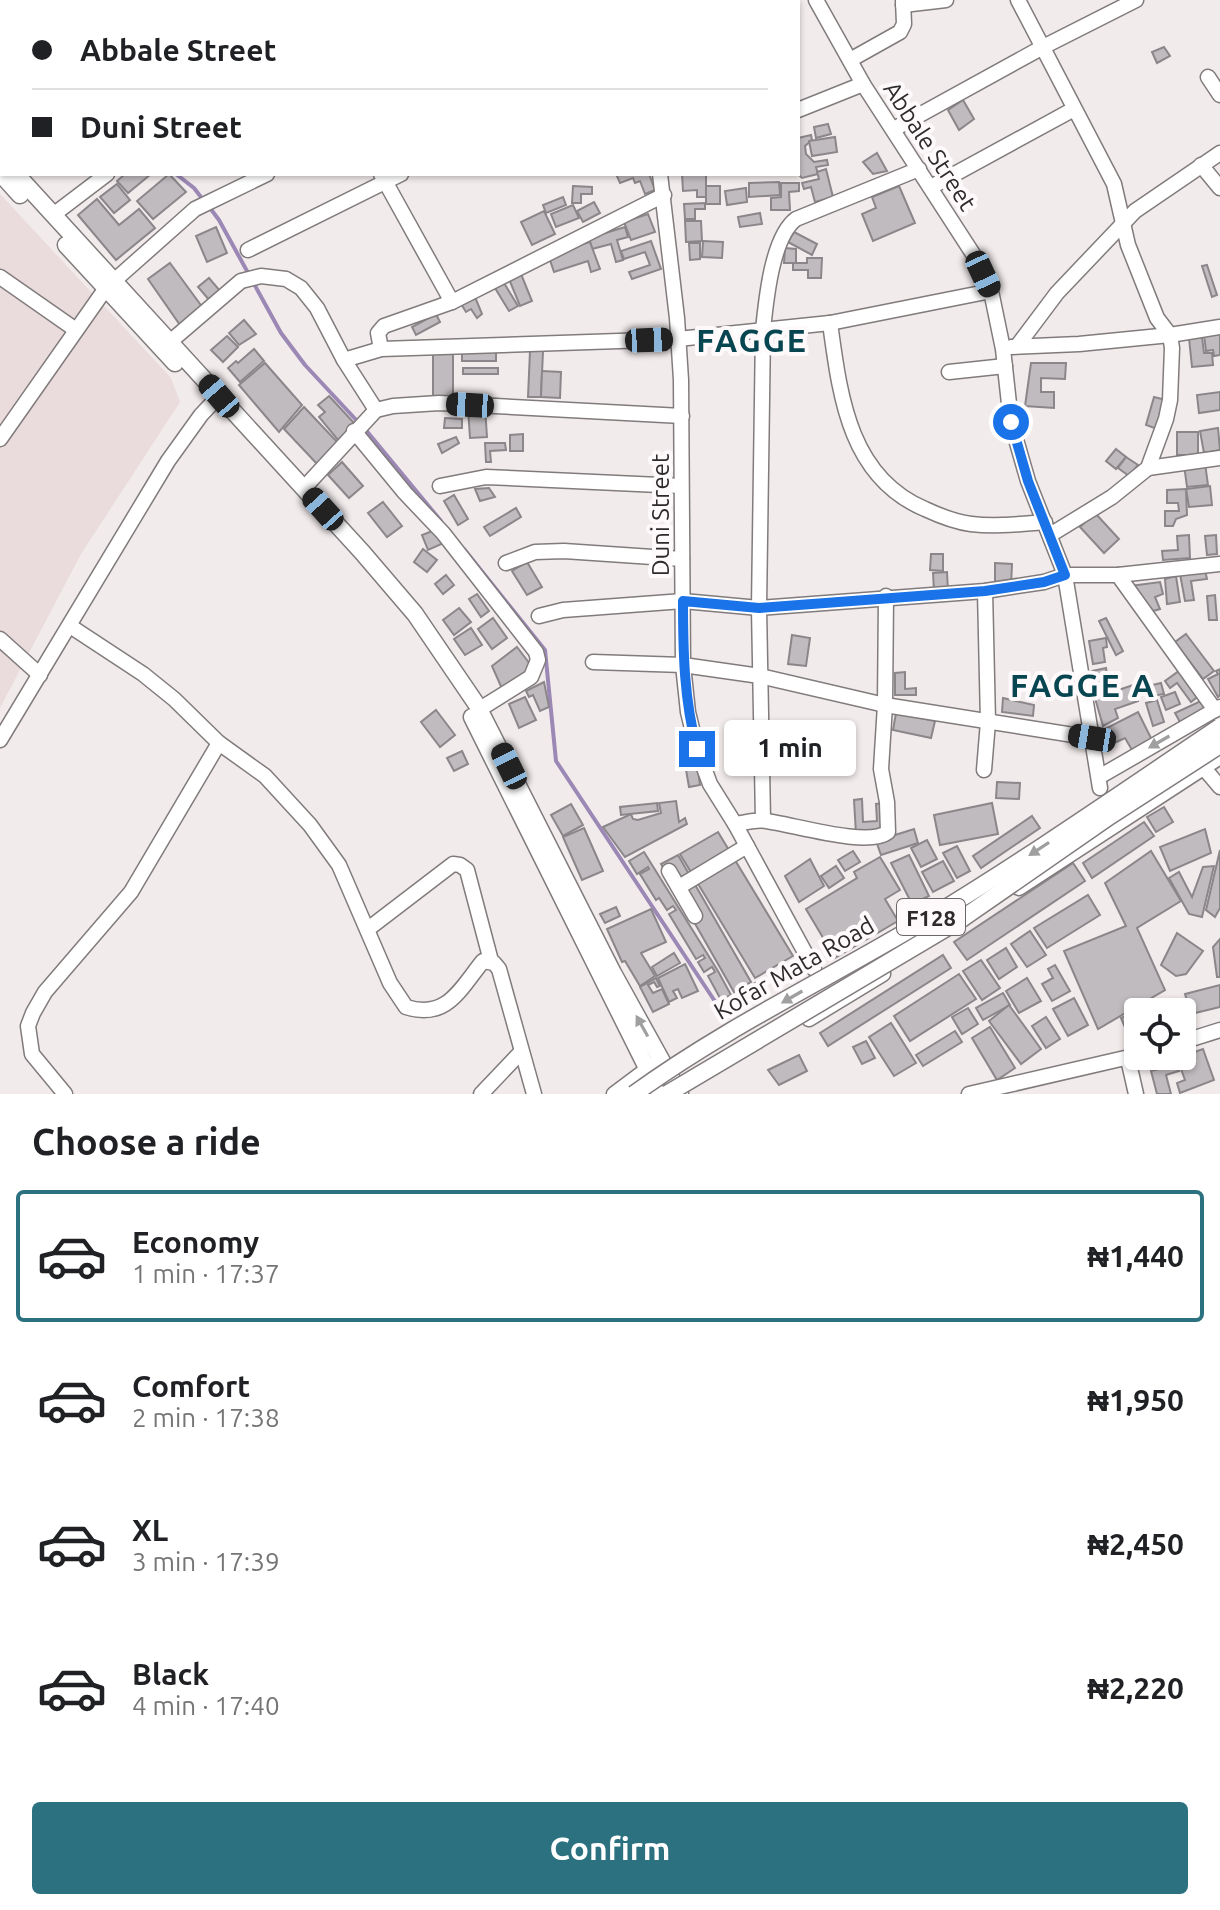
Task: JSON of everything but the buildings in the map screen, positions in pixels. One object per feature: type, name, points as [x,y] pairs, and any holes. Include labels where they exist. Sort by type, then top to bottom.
[{"type":"main road","points":[[3,176],[171,341],[216,400],[304,488],[415,614],[457,672],[480,709],[613,973],[654,1064],[660,1094]]},
{"type":"main road","points":[[18,176],[383,589],[459,694],[654,1064],[680,1094]]},
{"type":"main road","name":"Kofar Mata Road","points":[[634,1094],[685,1059],[971,892],[1220,727]]},
{"type":"main road","name":"Kofar Mata Road","points":[[667,1094],[963,918],[1110,816],[1220,745]]},
{"type":"street","name":"Abbale Street","points":[[816,0],[863,84],[975,257],[991,291],[1003,349],[1011,422],[1028,481],[1065,575],[1100,782],[1217,708]]},
{"type":"street","points":[[850,60],[900,32],[904,24],[903,2],[946,0]]},
{"type":"street","points":[[1018,0],[1114,184],[1128,245],[1157,318],[1170,335],[1170,400],[1148,468]]},
{"type":"street","points":[[894,129],[1136,0]]},
{"type":"street","points":[[1208,77],[1220,95]]},
{"type":"street","points":[[800,109],[863,84]]},
{"type":"street","points":[[931,187],[1074,109]]},
{"type":"street","points":[[1018,345],[1057,293],[1142,204],[1220,153]]},
{"type":"street","points":[[1201,165],[1220,188]]},
{"type":"street","points":[[763,820],[759,608],[766,303],[786,226],[796,219],[919,169]]},
{"type":"street","points":[[53,215],[104,176]]},
{"type":"street","points":[[0,439],[111,284],[195,209],[263,176]]},
{"type":"street","name":"Duni Street","points":[[660,176],[678,339],[682,416],[683,665],[688,712],[710,784],[814,969]]},
{"type":"street","points":[[248,250],[383,178],[452,302]]},
{"type":"street","points":[[381,349],[378,333],[384,326],[452,302],[664,195]]},
{"type":"street","points":[[171,341],[241,281],[261,276],[286,279],[301,288],[317,308],[344,360],[376,410]]},
{"type":"street","points":[[0,277],[76,330]]},
{"type":"street","points":[[344,360],[381,349],[678,339],[830,323],[991,291]]},
{"type":"street","points":[[830,323],[848,422],[864,456],[883,483],[910,503],[948,519],[970,524],[1048,529],[1112,497],[1148,468],[1220,458]]},
{"type":"street","points":[[1003,349],[1018,345],[1079,344],[1170,335],[1220,327]]},
{"type":"street","points":[[949,372],[1005,366]]},
{"type":"street","points":[[0,740],[168,461],[193,424],[216,400]]},
{"type":"street","points":[[304,488],[376,410],[393,406],[439,403],[682,416]]},
{"type":"street","points":[[354,431],[443,533],[536,652],[538,660],[531,677],[480,709]]},
{"type":"street","points":[[440,486],[486,477],[681,486]]},
{"type":"street","points":[[506,563],[535,552],[564,551],[682,559]]},
{"type":"street","points":[[539,616],[563,610],[683,601],[759,608],[886,596],[985,591],[1044,582],[1065,575],[1118,575],[1220,564]]},
{"type":"street","points":[[1118,575],[1217,708]]},
{"type":"street","points":[[984,770],[988,722],[985,591]]},
{"type":"street","points":[[735,824],[763,820],[853,837],[886,835],[889,827],[881,769],[886,596]]},
{"type":"street","points":[[70,626],[153,682],[219,743],[265,776],[310,825],[339,865],[396,996],[406,1007],[426,1012],[443,1007],[483,961],[491,961]]},
{"type":"street","points":[[0,639],[40,675]]},
{"type":"street","points":[[593,662],[683,665],[760,676],[885,705],[1092,738]]},
{"type":"street","points":[[65,1094],[32,1054],[28,1026],[33,1013],[45,992],[131,892],[219,743]]},
{"type":"street","points":[[680,1094],[963,926],[1220,757]]},
{"type":"street","points":[[1203,767],[1220,787]]},
{"type":"street","points":[[679,887],[747,846]]},
{"type":"street","points":[[368,929],[453,864],[467,870],[491,961],[499,969],[534,1094]]},
{"type":"street","points":[[669,871],[695,916]]},
{"type":"street","points":[[1196,1038],[1220,1030]]},
{"type":"street","points":[[481,1094],[521,1052]]},
{"type":"street","points":[[969,1094],[1124,1059]]},
{"type":"street","points":[[614,1094],[654,1064]]},
{"type":"street","points":[[1134,1070],[1136,1094]]},
{"type":"shaded area","points":[[0,194],[171,378],[180,402],[81,554],[0,708]]},
{"type":"waterway","points":[[179,176],[204,201]]},
{"type":"waterway","points":[[210,208],[281,333],[305,365],[359,423]]},
{"type":"waterway","points":[[365,429],[441,521]]},
{"type":"waterway","points":[[464,549],[545,650],[556,761],[722,1012]]},
{"type":"district","name":"FAGGE","points":[[752,340]]},
{"type":"district","name":"FAGGE A","points":[[1083,685]]},
{"type":"route","points":[[697,749],[688,712],[683,665],[683,601],[759,608],[886,596],[985,591],[1044,582],[1065,575],[1028,481],[1011,422]]}]
